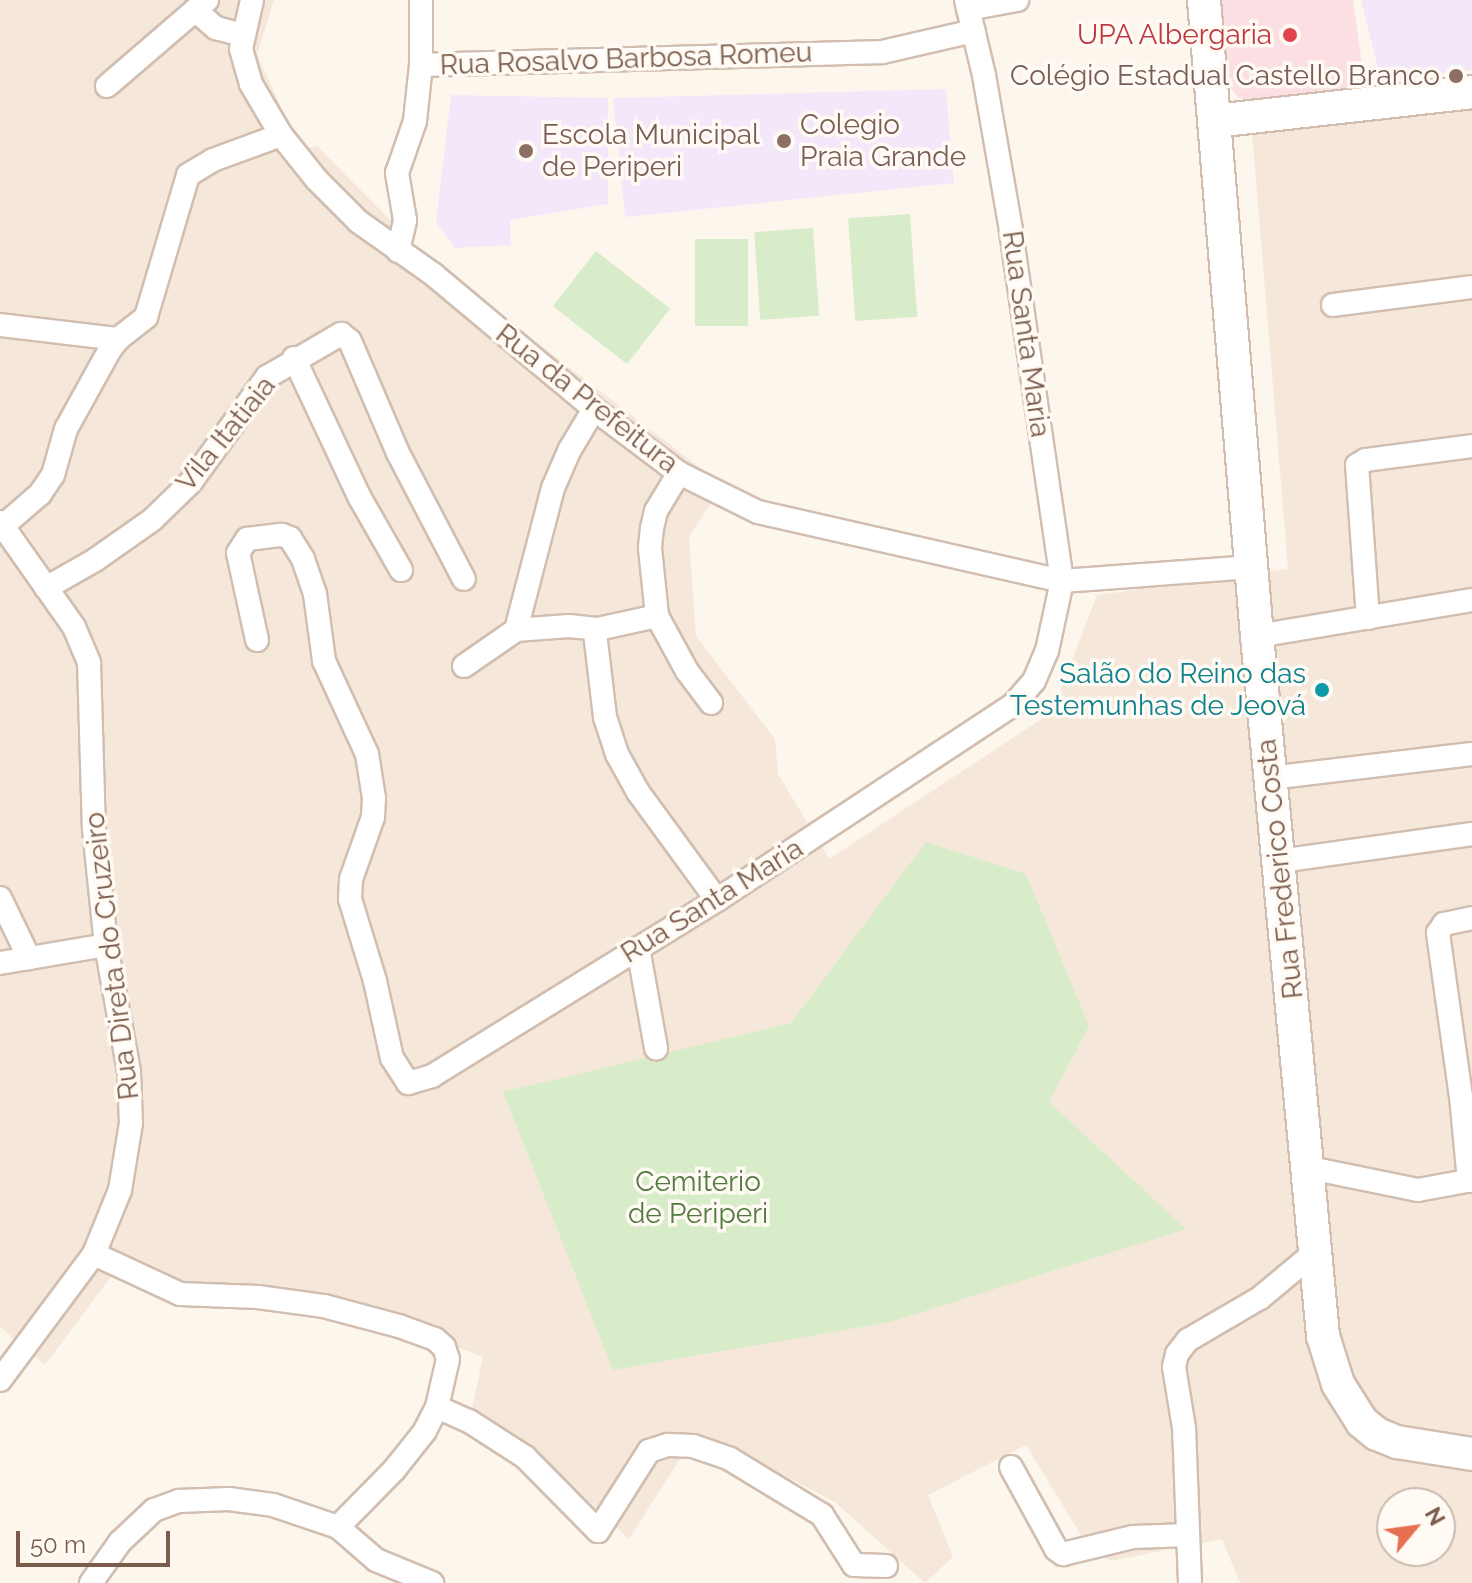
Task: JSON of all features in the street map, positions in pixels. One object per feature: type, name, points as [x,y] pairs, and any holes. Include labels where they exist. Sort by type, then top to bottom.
[{"type":"main road","name":"Rua Frederico Costa","points":[[1204,0],[1257,636],[1310,1168],[1314,1253],[1328,1358],[1338,1384],[1362,1422],[1377,1434],[1397,1442],[1472,1454]]},
{"type":"main road","points":[[1215,121],[1472,92]]},
{"type":"street","name":"Rua da Prefeitura","points":[[252,0],[242,35],[243,63],[251,84],[281,135],[338,203],[434,275],[594,409],[679,473],[758,512],[1062,581],[1251,567]]},
{"type":"street","points":[[421,0],[421,65]]},
{"type":"street","points":[[967,4],[1017,0]]},
{"type":"street","name":"Rua Santa Maria","points":[[257,640],[238,553],[247,539],[282,535],[290,538],[303,559],[315,594],[324,661],[367,754],[374,798],[373,817],[351,879],[350,899],[375,981],[392,1058],[408,1083],[432,1076],[717,900],[1013,705],[1034,681],[1047,651],[1062,581],[1011,230],[967,4]]},
{"type":"street","points":[[107,86],[201,5],[216,28],[242,35]]},
{"type":"street","name":"Rua Rosalvo Barbosa Romeu","points":[[398,251],[405,220],[397,173],[412,136],[421,65],[882,52],[974,31]]},
{"type":"street","points":[[1,524],[40,494],[53,475],[66,429],[118,339],[146,317],[188,175],[213,160],[281,135]]},
{"type":"street","points":[[1333,305],[1472,287]]},
{"type":"street","points":[[0,325],[118,339]]},
{"type":"street","name":"Vila Itatiaia","points":[[46,588],[95,560],[152,520],[191,482],[267,377],[294,358],[338,335],[347,337],[398,453],[464,579]]},
{"type":"street","points":[[294,358],[360,498],[401,570]]},
{"type":"street","points":[[516,630],[553,488],[569,451],[594,409]]},
{"type":"street","points":[[1368,618],[1357,465],[1366,460],[1472,446]]},
{"type":"street","points":[[679,473],[656,511],[652,528],[650,548],[657,616],[687,671],[711,703]]},
{"type":"street","name":"Rua Direta do Cruzeiro","points":[[0,1380],[7,1355],[94,1254],[120,1190],[131,1123],[129,1072],[106,945],[94,829],[89,663],[80,638],[1,524]]},
{"type":"street","points":[[1257,636],[1472,600]]},
{"type":"street","points":[[464,666],[516,630],[569,626],[597,629],[657,616]]},
{"type":"street","points":[[597,629],[594,638],[598,679],[617,754],[638,792],[717,900]]},
{"type":"street","points":[[1270,778],[1472,754]]},
{"type":"street","points":[[1280,861],[1472,834]]},
{"type":"street","points":[[0,898],[29,958]]},
{"type":"street","points":[[1310,1168],[1418,1190],[1470,1181],[1467,1098],[1438,933],[1444,924],[1472,918]]},
{"type":"street","points":[[0,963],[106,945]]},
{"type":"street","points":[[638,948],[656,1048]]},
{"type":"street","points":[[1190,1583],[1184,1428],[1175,1377],[1177,1354],[1188,1340],[1260,1298],[1314,1253]]},
{"type":"street","points":[[94,1254],[180,1294],[258,1297],[324,1306],[435,1339],[444,1347],[448,1359],[437,1407],[409,1452],[338,1527]]},
{"type":"street","points":[[437,1407],[469,1421],[525,1457],[598,1531],[649,1451],[668,1445],[693,1446],[730,1459],[822,1515],[854,1565],[886,1566]]},
{"type":"street","points":[[1011,1467],[1056,1549],[1063,1554],[1133,1537],[1188,1535]]},
{"type":"street","points":[[91,1583],[137,1524],[154,1510],[179,1501],[253,1500],[338,1527],[376,1560],[432,1583]]},
{"type":"shaded area","points":[[0,0],[274,0],[257,54],[300,150],[317,146],[431,261],[739,498],[711,503],[689,537],[696,636],[775,739],[778,774],[829,859],[1052,712],[1097,595],[1288,569],[1252,132],[1472,99],[1472,1583],[1240,1583],[1222,1539],[1111,1561],[1092,1553],[1026,1445],[928,1495],[953,1557],[925,1583],[835,1502],[741,1453],[681,1457],[629,1539],[542,1457],[471,1413],[483,1357],[355,1312],[218,1303],[134,1259],[124,1259],[45,1365],[0,1327]]},
{"type":"shaded area","name":"UPA Albergaria","points":[[1221,0],[1353,0],[1365,86],[1248,100],[1238,97],[1228,84],[1225,71]]},
{"type":"shaded area","points":[[1361,0],[1472,0],[1472,70],[1381,81]]},
{"type":"shaded area","name":"Colegio Praia Grande","points":[[946,89],[954,183],[625,217],[613,98]]},
{"type":"shaded area","name":"Escola Municipal de Periperi","points":[[451,95],[608,98],[608,204],[510,220],[511,245],[455,248],[436,222]]},
{"type":"green space","points":[[910,214],[917,317],[855,321],[848,218]]},
{"type":"green space","points":[[813,228],[819,316],[760,320],[754,232]]},
{"type":"green space","points":[[695,239],[748,239],[748,326],[695,326]]},
{"type":"green space","points":[[596,251],[670,309],[627,364],[553,306]]},
{"type":"green space","name":"Cemiterio de Periperi","points":[[926,842],[1026,874],[1089,1026],[1049,1102],[1186,1229],[890,1322],[613,1370],[503,1092],[791,1023]]},
{"type":"place","name":"UPA Albergaria","points":[[1290,35]]},
{"type":"place","name":"Colégio Estadual Castello Branco","points":[[1456,76]]},
{"type":"place","name":"Colegio Praia Grande","points":[[784,141]]},
{"type":"place","name":"Escola Municipal de Periperi","points":[[526,151]]},
{"type":"place","name":"Salão do Reino das Testemunhas de Jeová","points":[[1322,690]]}]
